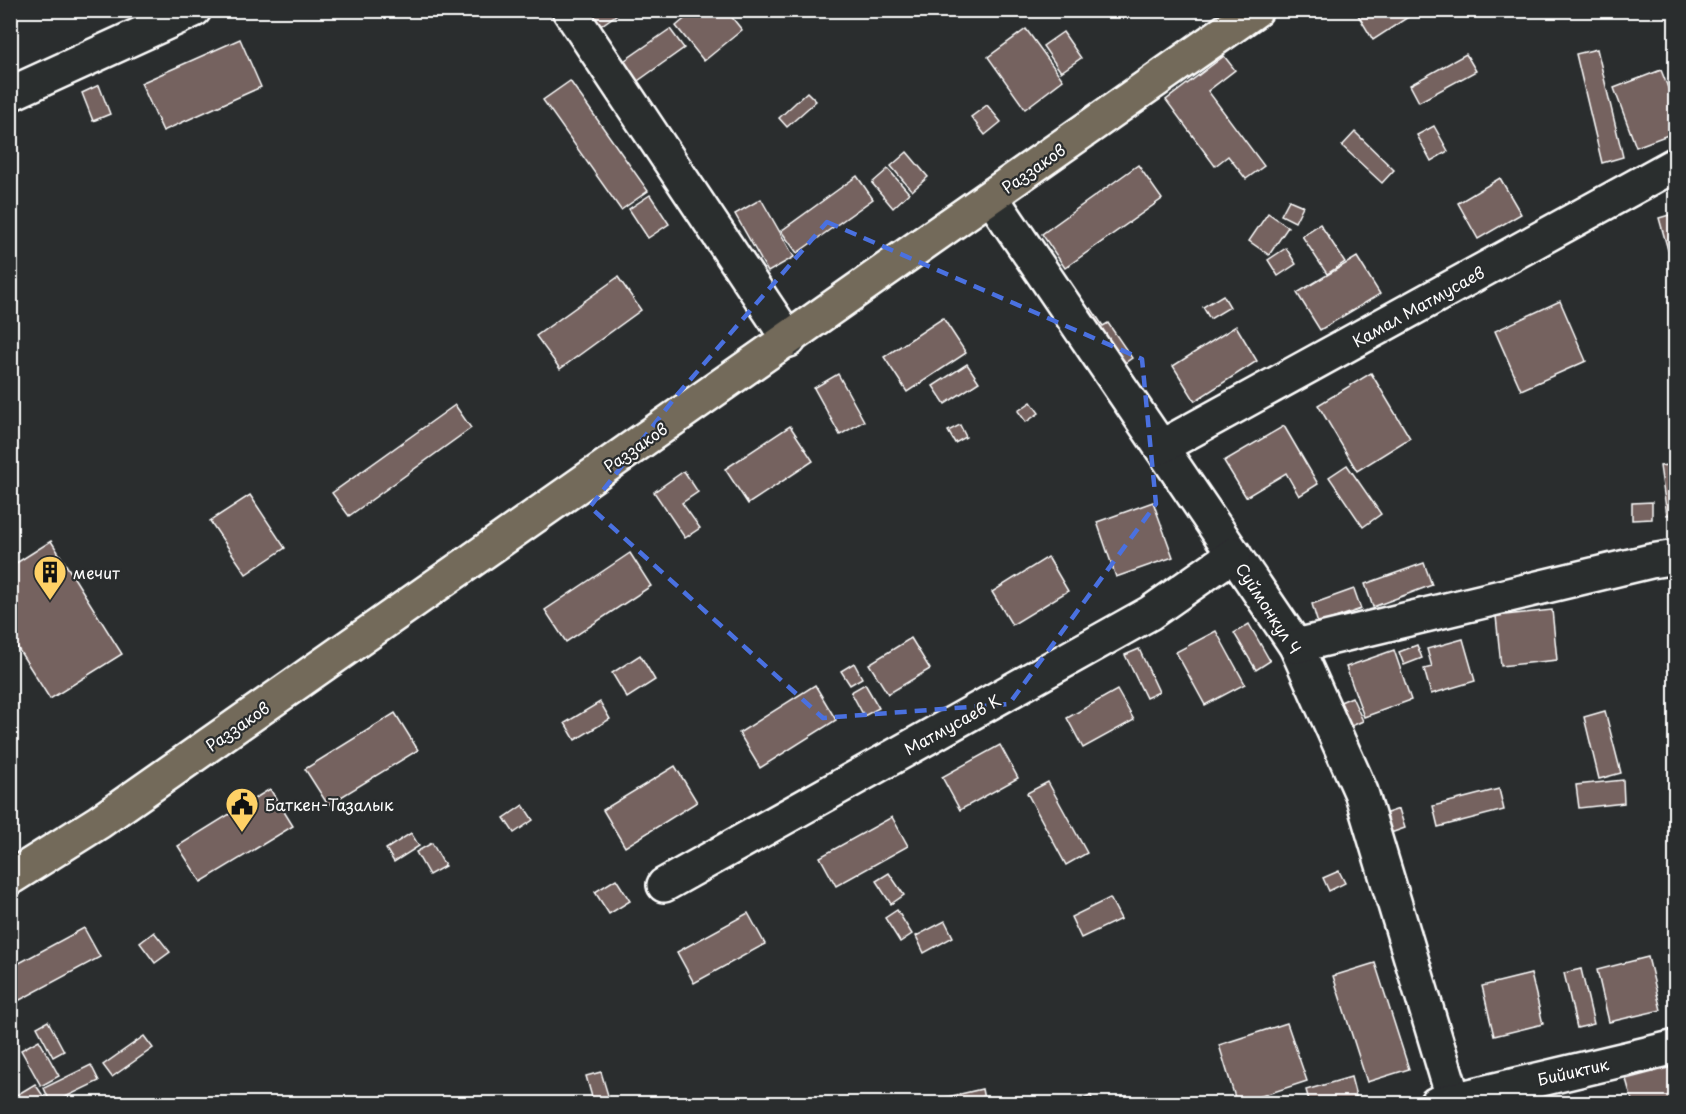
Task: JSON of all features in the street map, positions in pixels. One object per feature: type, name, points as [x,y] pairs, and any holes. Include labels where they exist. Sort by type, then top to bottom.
[{"type":"main road","name":"Раззаков","points":[[10,878],[99,822],[789,340],[1256,10]]},
{"type":"street","points":[[10,94],[194,10]]},
{"type":"street","points":[[569,10],[789,340]]},
{"type":"street","name":"Камал Матмусаев","points":[[1161,447],[1676,164]]},
{"type":"street","name":"Суймонкул Ч","points":[[991,197],[1296,646],[1360,792],[1448,1102]]},
{"type":"street","name":"Матмусаев К","points":[[664,885],[1150,613],[1234,554]]},
{"type":"street","points":[[1296,646],[1651,561],[1676,557]]},
{"type":"street","name":"Бийиктик","points":[[1448,1102],[1676,1047]]},
{"type":"highlighted area","points":[[827,222],[1142,359],[1156,504],[1009,704],[823,718],[590,507],[677,395]]},
{"type":"building","points":[[584,10],[623,10],[589,34]]},
{"type":"building","points":[[695,10],[726,10],[742,30],[704,61],[676,26]]},
{"type":"building","points":[[1355,10],[1419,10],[1373,40]]},
{"type":"building","points":[[670,29],[684,48],[635,83],[621,63]]},
{"type":"building","points":[[1026,29],[1063,80],[1025,109],[988,57]]},
{"type":"building","points":[[1063,32],[1081,58],[1061,72],[1043,46]]},
{"type":"building","points":[[240,39],[261,87],[163,131],[141,83]]},
{"type":"building","points":[[1597,49],[1623,157],[1602,163],[1576,54]]},
{"type":"building","points":[[1466,54],[1476,71],[1419,102],[1410,85]]},
{"type":"building","points":[[1224,56],[1235,70],[1208,91],[1264,166],[1246,179],[1228,156],[1215,166],[1166,100]]},
{"type":"building","points":[[1661,70],[1676,108],[1676,132],[1636,147],[1614,88]]},
{"type":"building","points":[[570,81],[648,191],[621,210],[543,100]]},
{"type":"building","points":[[99,85],[110,114],[93,121],[82,93]]},
{"type":"building","points":[[807,92],[816,101],[787,127],[779,118]]},
{"type":"building","points":[[987,105],[1001,122],[985,135],[971,117]]},
{"type":"building","points":[[1434,126],[1448,151],[1431,161],[1417,135]]},
{"type":"building","points":[[1355,132],[1394,170],[1382,183],[1342,146]]},
{"type":"building","points":[[907,152],[928,177],[912,191],[891,166]]},
{"type":"building","points":[[1138,165],[1162,199],[1065,268],[1042,234]]},
{"type":"building","points":[[888,169],[909,193],[893,208],[872,183]]},
{"type":"building","points":[[857,176],[873,199],[797,253],[781,231]]},
{"type":"building","points":[[1500,178],[1521,214],[1478,239],[1458,203]]},
{"type":"building","points":[[650,195],[669,224],[648,238],[629,209]]},
{"type":"building","points":[[761,199],[794,257],[768,272],[735,214]]},
{"type":"building","points":[[1289,200],[1303,206],[1295,222],[1281,215]]},
{"type":"building","points":[[1268,213],[1288,227],[1269,255],[1249,241]]},
{"type":"building","points":[[1676,213],[1676,248],[1668,250],[1659,218]]},
{"type":"building","points":[[1320,224],[1345,262],[1327,274],[1302,236]]},
{"type":"building","points":[[1286,248],[1296,264],[1278,276],[1268,260]]},
{"type":"building","points":[[1357,257],[1380,294],[1320,330],[1297,293]]},
{"type":"building","points":[[618,277],[641,310],[560,369],[536,336]]},
{"type":"building","points":[[1223,295],[1230,307],[1210,319],[1203,307]]},
{"type":"building","points":[[1560,301],[1586,361],[1521,390],[1495,331]]},
{"type":"building","points":[[1091,308],[1103,326],[1108,323],[1132,358],[1116,369],[1079,317]]},
{"type":"building","points":[[943,318],[966,353],[907,392],[884,357]]},
{"type":"building","points":[[1236,326],[1257,361],[1195,401],[1173,366]]},
{"type":"building","points":[[967,364],[979,382],[945,404],[933,386]]},
{"type":"building","points":[[1371,373],[1410,438],[1357,471],[1318,405]]},
{"type":"building","points":[[838,374],[864,421],[840,435],[814,388]]},
{"type":"building","points":[[1031,402],[1039,413],[1026,422],[1018,411]]},
{"type":"building","points":[[455,405],[471,428],[349,516],[332,493]]},
{"type":"building","points":[[960,425],[966,437],[955,443],[948,431]]},
{"type":"building","points":[[790,426],[813,461],[748,504],[725,469]]},
{"type":"building","points":[[1284,426],[1318,484],[1299,496],[1286,473],[1246,497],[1224,461]]},
{"type":"building","points":[[1676,464],[1676,514],[1667,515],[1660,466]]},
{"type":"building","points":[[1347,465],[1381,514],[1363,527],[1329,477]]},
{"type":"building","points":[[684,471],[698,492],[682,503],[700,528],[685,538],[654,492]]},
{"type":"building","points":[[250,495],[285,548],[246,574],[210,521]]},
{"type":"building","points":[[1153,502],[1173,557],[1116,577],[1097,522]]},
{"type":"building","points":[[1652,502],[1652,519],[1632,520],[1632,503]]},
{"type":"building","name":"мечит","points":[[51,541],[122,654],[50,699],[10,636],[10,567]]},
{"type":"building","points":[[630,553],[651,586],[566,642],[545,610]]},
{"type":"building","points":[[1048,557],[1068,591],[1012,625],[992,592]]},
{"type":"building","points":[[1424,563],[1432,585],[1373,607],[1365,584]]},
{"type":"building","points":[[1354,589],[1361,609],[1318,624],[1312,604]]},
{"type":"building","points":[[1552,610],[1557,660],[1501,666],[1496,616]]},
{"type":"building","points":[[1249,624],[1270,661],[1256,670],[1234,633]]},
{"type":"building","points":[[1216,631],[1245,684],[1205,705],[1176,652]]},
{"type":"building","points":[[911,638],[930,669],[888,694],[869,664]]},
{"type":"building","points":[[1463,639],[1475,681],[1431,694],[1424,669],[1432,667],[1427,649]]},
{"type":"building","points":[[1417,645],[1422,658],[1404,665],[1399,652]]},
{"type":"building","points":[[1139,649],[1159,692],[1146,698],[1125,655]]},
{"type":"building","points":[[1394,650],[1411,700],[1364,717],[1346,667]]},
{"type":"building","points":[[640,655],[655,680],[627,698],[612,673]]},
{"type":"building","points":[[854,663],[862,678],[850,685],[841,671]]},
{"type":"building","points":[[865,684],[879,708],[864,716],[851,692]]},
{"type":"building","points":[[815,685],[836,720],[760,768],[739,733]]},
{"type":"building","points":[[1117,690],[1134,720],[1083,748],[1067,718]]},
{"type":"building","points":[[1352,697],[1363,721],[1340,731],[1329,707]]},
{"type":"building","points":[[600,702],[610,719],[575,740],[565,723]]},
{"type":"building","points":[[1605,711],[1621,773],[1599,779],[1584,717]]},
{"type":"building","points":[[395,713],[418,750],[328,805],[305,769]]},
{"type":"building","points":[[1000,745],[1018,778],[960,810],[942,777]]},
{"type":"building","points":[[675,766],[697,802],[625,847],[603,810]]},
{"type":"building","points":[[1623,780],[1624,803],[1579,808],[1576,785]]},
{"type":"building","points":[[1048,782],[1087,853],[1066,865],[1027,793]]},
{"type":"building","points":[[270,789],[293,826],[201,882],[178,846]]},
{"type":"building","points":[[1499,789],[1504,810],[1438,827],[1433,806]]},
{"type":"building","points":[[523,805],[533,820],[514,833],[504,818]]},
{"type":"building","points":[[1399,809],[1405,828],[1382,836],[1375,817]]},
{"type":"building","points":[[892,817],[908,846],[836,886],[820,857]]},
{"type":"building","points":[[411,833],[419,846],[394,862],[386,849]]},
{"type":"building","points":[[432,843],[445,866],[429,875],[416,852]]},
{"type":"building","points":[[1339,871],[1345,883],[1329,891],[1323,878]]},
{"type":"building","points":[[889,873],[904,895],[891,904],[876,881]]},
{"type":"building","points":[[616,879],[630,901],[609,914],[595,892]]},
{"type":"building","points":[[1110,898],[1121,919],[1081,938],[1071,917]]},
{"type":"building","points":[[897,910],[912,934],[900,942],[885,918]]},
{"type":"building","points":[[748,913],[765,944],[694,983],[677,952]]},
{"type":"building","points":[[945,921],[953,937],[924,953],[916,936]]},
{"type":"building","points":[[84,928],[100,957],[18,1001],[10,987],[10,968]]},
{"type":"building","points":[[154,932],[170,952],[155,963],[140,943]]},
{"type":"building","points":[[1648,957],[1661,1010],[1609,1022],[1597,970]]},
{"type":"building","points":[[1375,963],[1409,1069],[1367,1082],[1333,976]]},
{"type":"building","points":[[1581,969],[1594,1024],[1577,1028],[1564,973]]},
{"type":"building","points":[[1531,974],[1543,1024],[1494,1036],[1482,986]]},
{"type":"building","points":[[48,1021],[64,1051],[53,1057],[37,1027]]},
{"type":"building","points":[[1287,1023],[1307,1081],[1237,1104],[1219,1045]]},
{"type":"building","points":[[144,1036],[153,1048],[112,1077],[103,1065]]},
{"type":"building","points":[[39,1040],[59,1076],[41,1086],[21,1050]]},
{"type":"building","points":[[91,1065],[99,1081],[51,1104],[44,1088]]},
{"type":"building","points":[[1676,1066],[1676,1104],[1633,1104],[1626,1079]]},
{"type":"building","points":[[601,1072],[610,1102],[594,1104],[586,1076]]},
{"type":"building","points":[[1351,1077],[1358,1104],[1310,1104],[1306,1090]]},
{"type":"building","points":[[35,1084],[48,1103],[10,1104],[10,1099]]},
{"type":"building","points":[[982,1089],[985,1104],[941,1104],[939,1099]]},
{"type":"building","points":[[1091,1096],[1094,1104],[1068,1104]]},
{"type":"place","name":"мечит","points":[[50,601]]},
{"type":"place","name":"Баткен-Тазалык","points":[[242,833]]}]
